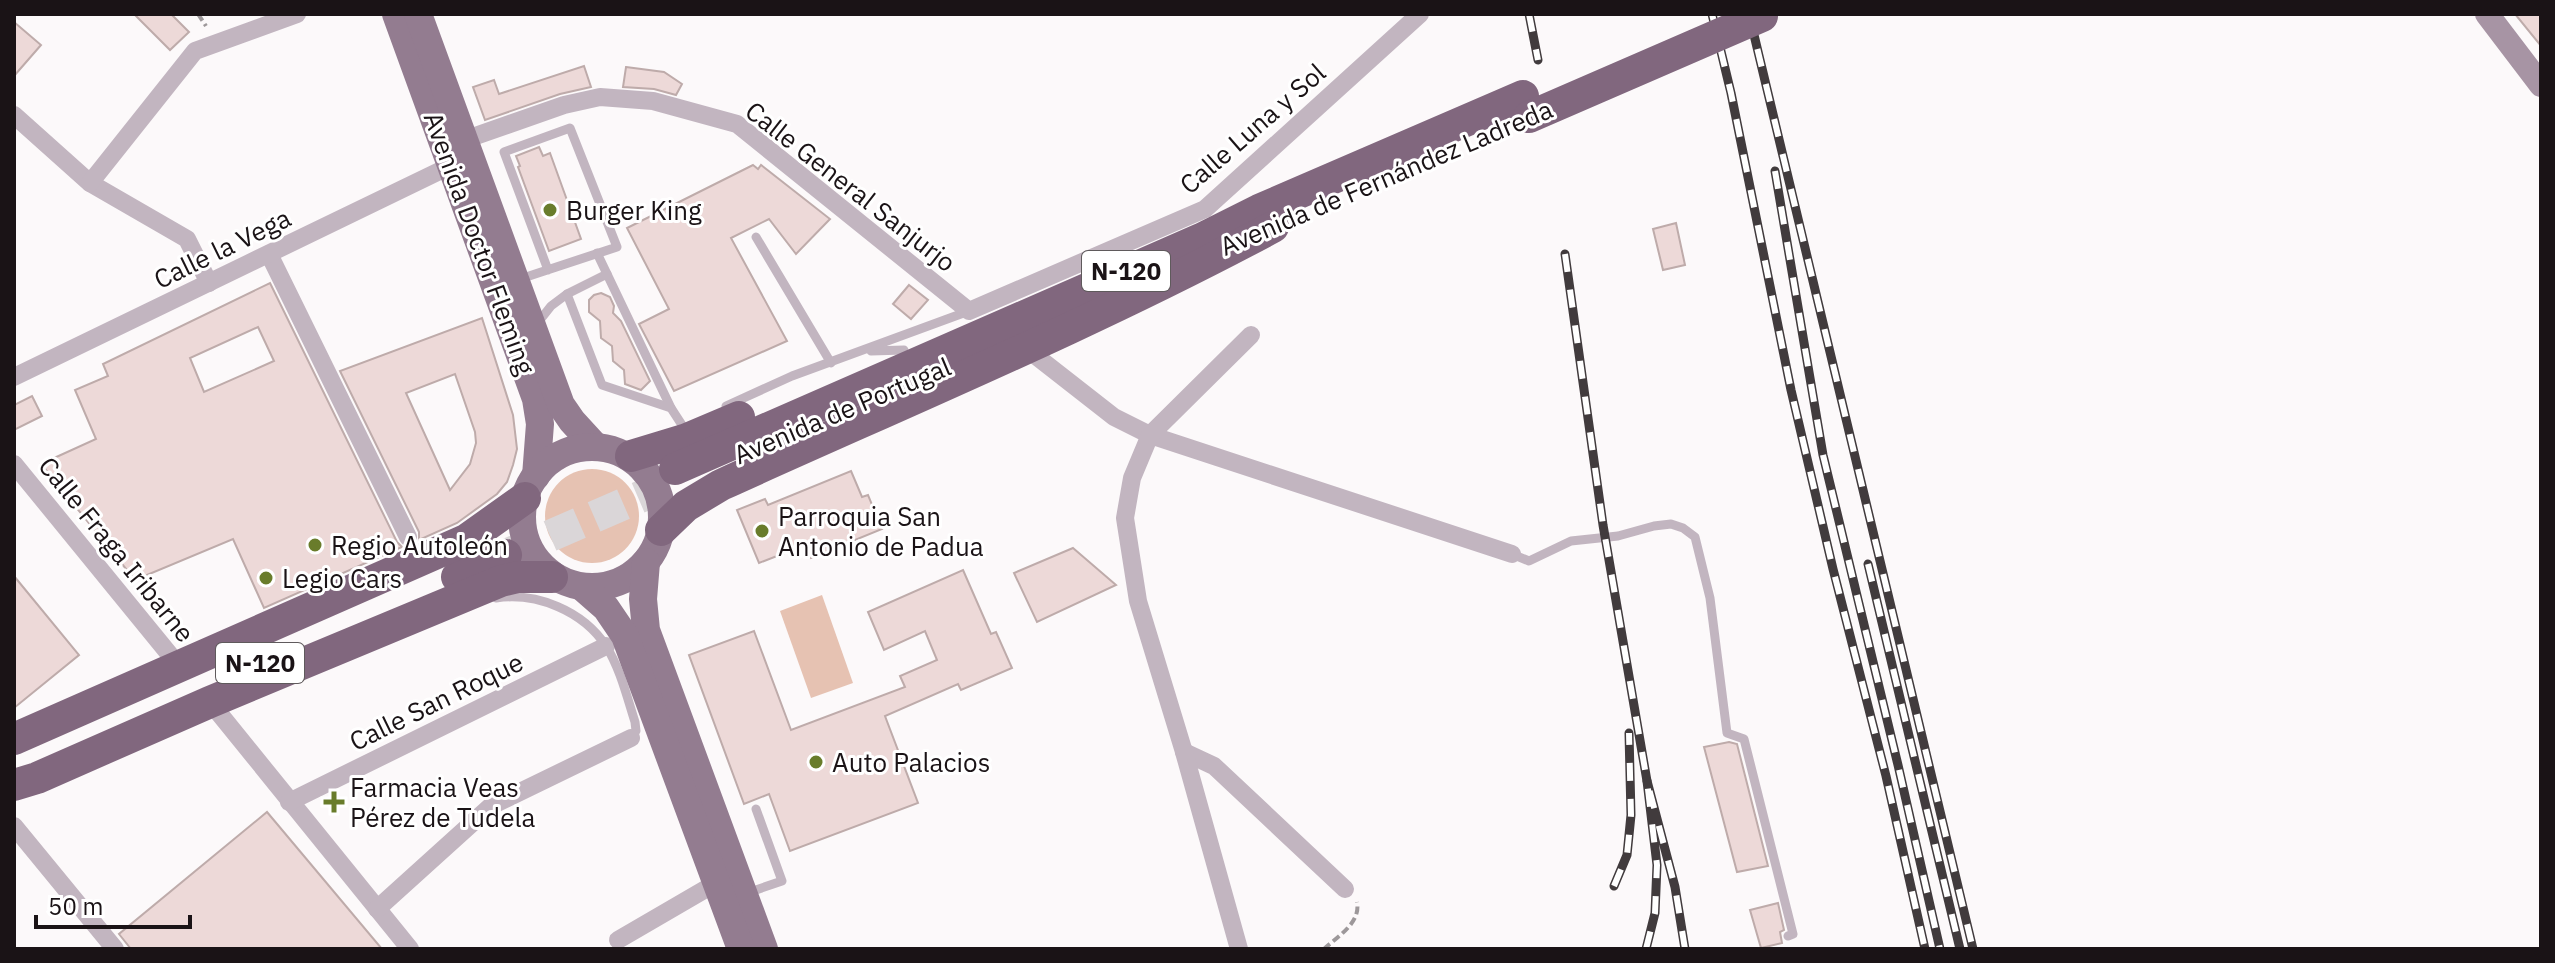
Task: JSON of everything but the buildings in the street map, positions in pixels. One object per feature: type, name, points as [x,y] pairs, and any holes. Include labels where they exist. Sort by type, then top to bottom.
[{"type":"highway","name":"Avenida de Fernández Ladreda","points":[[1526,107],[1712,14]]},
{"type":"highway","name":"Avenida de Fernández Ladreda","points":[[999,332],[1201,239],[1266,218],[1526,107],[1764,15]]},
{"type":"highway","points":[[621,448],[687,439],[1108,263],[1266,218]]},
{"type":"highway","name":"Avenida de Portugal","points":[[677,475],[999,332]]},
{"type":"highway","points":[[661,530],[686,506],[721,485],[955,379],[999,332]]},
{"type":"highway","points":[[14,739],[466,540],[530,487]]},
{"type":"highway","name":"N-120","points":[[14,753],[504,549],[14,769]]},
{"type":"highway","points":[[14,785],[501,581],[518,577],[567,582]]},
{"type":"main road","name":"Avenida Doctor Fleming","points":[[396,14],[515,281],[561,405],[572,421],[621,448]]},
{"type":"main road","name":"Avenida Doctor Fleming","points":[[418,14],[458,153],[536,399],[540,424],[530,487]]},
{"type":"main road","points":[[567,582],[599,588],[617,583],[646,562],[657,543],[662,514],[655,484],[642,464],[621,448],[575,448],[558,455],[530,487],[522,516],[524,533],[539,564],[606,608],[625,636],[741,949]]},
{"type":"main road","points":[[646,562],[643,599],[646,630],[764,949]]},
{"type":"street","points":[[90,183],[195,51],[297,14]]},
{"type":"street","name":"Calle Luna y Sol","points":[[999,332],[1205,209],[1420,14]]},
{"type":"street","points":[[2487,14],[2541,85]]},
{"type":"street","name":"Calle General Sanjurjo","points":[[458,153],[564,105],[600,97],[653,101],[737,124],[999,332],[1114,417],[1150,435],[1512,554]]},
{"type":"street","points":[[14,115],[90,183],[187,239],[209,283]]},
{"type":"street","name":"Calle la Vega","points":[[14,377],[269,254],[458,153]]},
{"type":"street","points":[[269,254],[408,537]]},
{"type":"street","points":[[1239,949],[1138,601],[1125,518],[1132,478],[1150,435],[1251,335]]},
{"type":"street","name":"Calle Fraga Iribarne","points":[[14,464],[179,666]]},
{"type":"street","name":"Calle San Roque","points":[[289,802],[606,646]]},
{"type":"street","points":[[223,697],[289,802],[410,949]]},
{"type":"street","points":[[377,909],[491,806],[631,738]]},
{"type":"street","points":[[1184,752],[1214,766],[1345,889]]},
{"type":"street","points":[[14,826],[115,949]]},
{"type":"street","points":[[618,940],[716,883]]},
{"type":"lane","points":[[515,281],[548,270],[597,253],[617,247],[570,128],[504,152],[548,270]]},
{"type":"lane","points":[[756,237],[831,363]]},
{"type":"lane","points":[[597,253],[678,427],[696,419]]},
{"type":"lane","points":[[533,327],[551,306],[567,294],[607,274]]},
{"type":"lane","points":[[567,294],[602,385],[671,408]]},
{"type":"lane","points":[[710,413],[792,376],[863,351],[999,332]]},
{"type":"lane","points":[[863,351],[904,350]]},
{"type":"lane","points":[[1512,554],[1529,561],[1571,541],[1618,536],[1671,524],[1695,537],[1710,598],[1727,733],[1744,739],[1793,934],[1788,936]]},
{"type":"lane","points":[[223,697],[261,692],[463,606],[504,596],[545,601],[564,609],[581,620],[606,646],[635,722],[636,731],[631,738]]},
{"type":"lane","points":[[744,894],[782,881],[756,809]]},
{"type":"path","points":[[198,14],[211,35]]},
{"type":"path","points":[[1324,949],[1358,913],[1358,903],[1345,889]]},
{"type":"shaded area","points":[[592,469],[610,473],[625,483],[635,498],[639,516],[635,534],[625,549],[610,559],[592,563],[574,559],[559,549],[549,534],[545,516],[549,498],[559,483],[574,473]]},
{"type":"shaded area","points":[[822,595],[853,683],[811,698],[780,611]]},
{"type":"tunnel","points":[[506,555],[679,480]]},
{"type":"railway","points":[[1529,14],[1538,60]]},
{"type":"railway","points":[[1712,14],[1791,390],[1886,776],[1925,949]]},
{"type":"railway","points":[[1749,14],[1973,949]]},
{"type":"railway","points":[[1775,171],[1823,455],[1940,949]]},
{"type":"railway","points":[[1565,254],[1603,525],[1647,781]]},
{"type":"railway","points":[[1868,564],[1960,949]]},
{"type":"railway","points":[[1614,886],[1627,855],[1631,815],[1629,733]]},
{"type":"railway","points":[[1646,949],[1655,913],[1657,865],[1647,781],[1675,887],[1685,949]]},
{"type":"place","name":"Burger King","points":[[550,210]]},
{"type":"place","name":"Parroquia San Antonio de Padua","points":[[762,531]]},
{"type":"place","name":"Regio Autoleón","points":[[315,545]]},
{"type":"place","name":"Legio Cars","points":[[266,578]]},
{"type":"place","name":"Auto Palacios","points":[[816,762]]},
{"type":"place","name":"Farmacia Veas Pérez de Tudela","points":[[334,802]]}]
